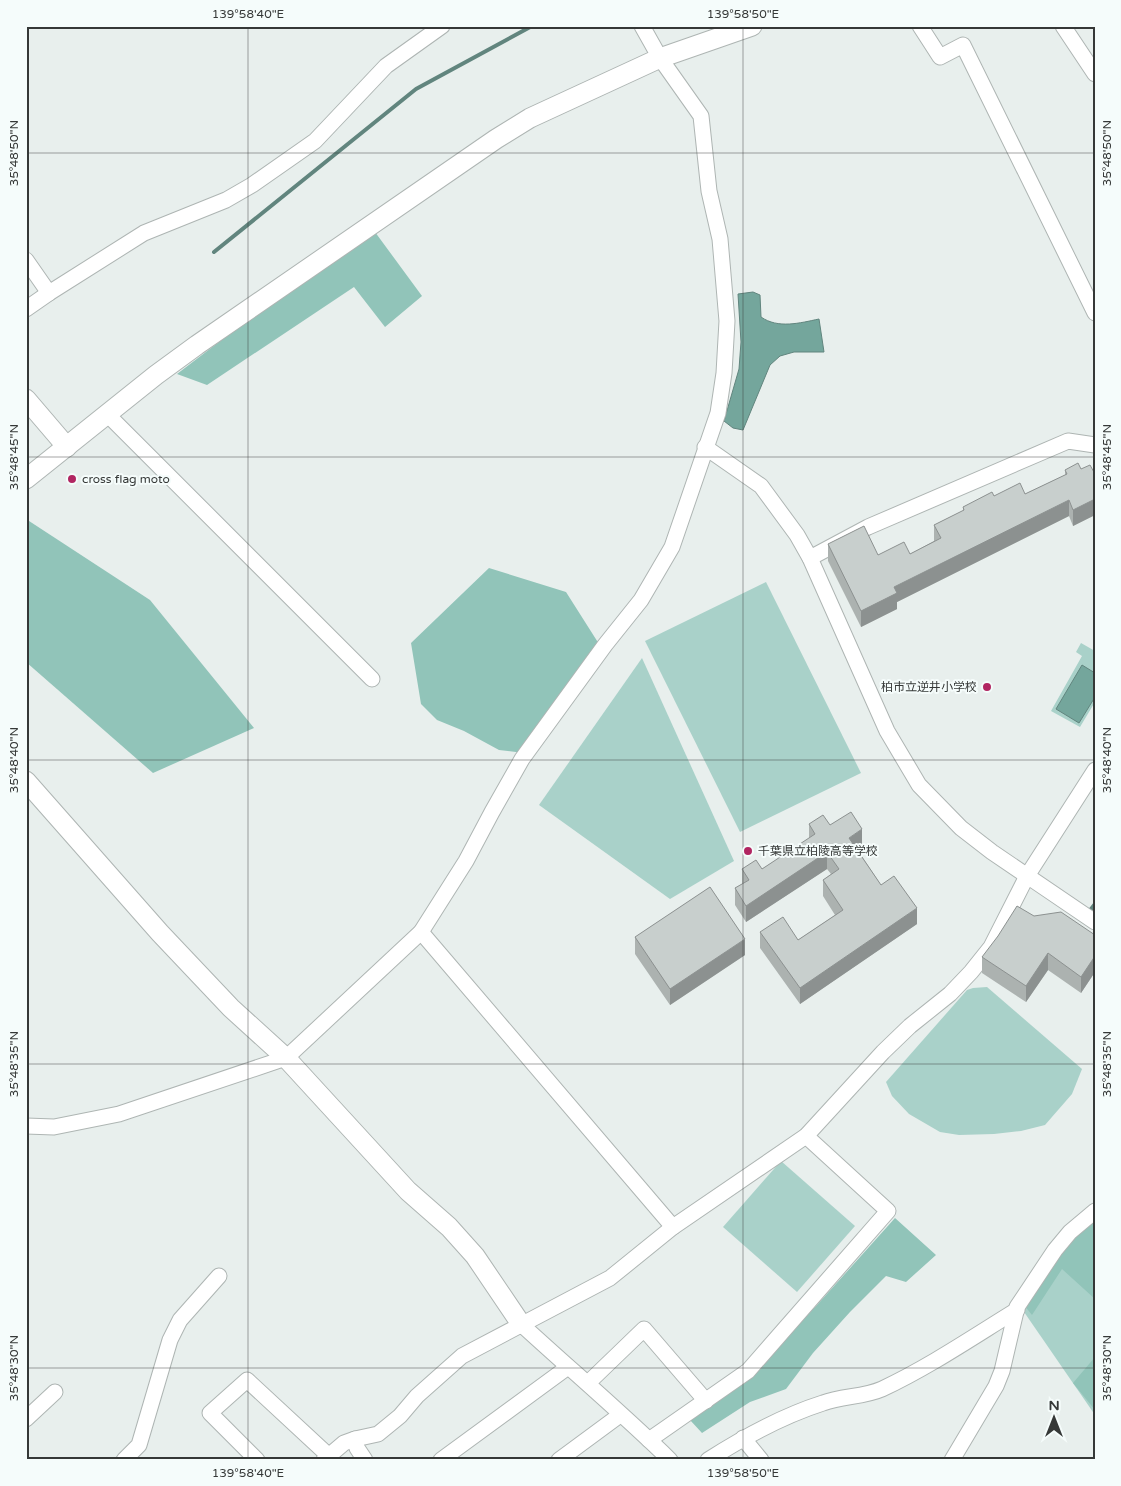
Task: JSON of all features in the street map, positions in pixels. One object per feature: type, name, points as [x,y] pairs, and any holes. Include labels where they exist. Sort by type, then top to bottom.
[{"type":"street","points":[[26,309],[144,233],[226,200],[252,185],[315,141],[386,66],[442,26]]},
{"type":"street","points":[[26,1126],[54,1128],[119,1114],[286,1058],[421,932],[466,861],[522,759],[645,592],[672,546],[718,413],[724,372],[727,321],[720,239],[709,191],[701,116],[660,58],[642,26]]},
{"type":"street","points":[[26,479],[197,344],[496,139],[530,118],[660,58],[752,26]]},
{"type":"street","points":[[920,26],[940,58],[962,45],[1091,293],[1095,313]]},
{"type":"street","points":[[1062,26],[1095,74]]},
{"type":"street","points":[[26,260],[49,293]]},
{"type":"street","points":[[26,399],[67,447]]},
{"type":"street","points":[[107,414],[372,679]]},
{"type":"street","points":[[810,558],[868,527],[1068,441],[1095,445]]},
{"type":"street","points":[[705,447],[761,486],[797,535],[810,558],[887,730],[919,785],[961,828],[992,852],[1095,922]]},
{"type":"street","points":[[257,1460],[210,1413],[247,1380],[327,1458],[344,1443],[378,1434],[400,1416],[417,1396],[462,1356],[610,1278],[673,1227],[806,1136],[883,1052],[910,1026],[950,994],[991,947],[1027,876],[1095,770]]},
{"type":"street","points":[[27,783],[160,933],[231,1008],[286,1058],[408,1191],[448,1227],[475,1256],[521,1324],[588,1383],[670,1460]]},
{"type":"street","points":[[421,932],[673,1227]]},
{"type":"street","points":[[649,1440],[748,1370],[888,1211],[806,1136]]},
{"type":"street","points":[[952,1460],[996,1386],[1002,1371],[1017,1310],[1055,1250],[1070,1232],[1095,1211]]},
{"type":"street","points":[[124,1460],[139,1445],[170,1340],[180,1320],[219,1276]]},
{"type":"street","points":[[708,1460],[743,1438],[777,1421],[824,1402],[880,1390],[919,1369],[1017,1310]]},
{"type":"street","points":[[588,1383],[644,1329],[706,1401]]},
{"type":"street","points":[[441,1460],[568,1367]]},
{"type":"street","points":[[26,1419],[55,1392]]},
{"type":"street","points":[[559,1460],[620,1415]]},
{"type":"street","points":[[743,1438],[762,1460]]},
{"type":"street","points":[[355,1439],[357,1448],[365,1460]]},
{"type":"shaded area","points":[[375,232],[422,296],[385,327],[354,287],[207,385],[177,374],[316,268]]},
{"type":"shaded area","points":[[753,292],[760,295],[761,317],[768,321],[789,324],[819,319],[824,352],[794,352],[780,356],[770,365],[743,430],[733,428],[724,421],[739,369],[741,342],[738,294]]},
{"type":"shaded area","points":[[26,519],[150,600],[254,728],[153,773],[26,662]]},
{"type":"shaded area","points":[[489,568],[566,592],[599,644],[524,753],[499,750],[464,731],[437,720],[421,704],[411,643]]},
{"type":"shaded area","points":[[766,582],[861,773],[740,832],[645,641]]},
{"type":"shaded area","points":[[1081,643],[1095,651],[1095,702],[1080,727],[1051,711],[1082,656],[1076,652]]},
{"type":"shaded area","points":[[642,658],[734,861],[670,899],[539,805]]},
{"type":"shaded area","points":[[1082,665],[1095,673],[1095,697],[1079,723],[1056,709]]},
{"type":"shaded area","points":[[987,987],[1082,1069],[1072,1094],[1045,1125],[1021,1131],[994,1134],[959,1135],[940,1132],[909,1114],[892,1096],[886,1082],[967,990]]},
{"type":"shaded area","points":[[781,1161],[855,1226],[797,1292],[723,1227]]},
{"type":"shaded area","points":[[1095,1217],[1095,1299],[1062,1269],[1032,1315],[1024,1305],[1073,1236]]},
{"type":"shaded area","points":[[895,1218],[936,1255],[906,1282],[886,1276],[813,1353],[786,1389],[750,1402],[702,1433],[690,1420],[753,1372],[817,1305]]},
{"type":"shaded area","points":[[1059,1250],[1095,1297],[1095,1415],[1022,1309]]},
{"type":"shaded area","points":[[1095,1357],[1095,1410],[1073,1383]]},
{"type":"building","points":[[1078,463],[1081,469],[1090,465],[1095,474],[1095,499],[1073,510],[1069,500],[894,587],[897,593],[861,611],[828,544],[864,526],[878,555],[904,542],[910,554],[941,538],[934,525],[964,510],[963,507],[992,492],[994,496],[1020,483],[1025,494],[1067,474],[1065,470]]},
{"type":"building","points":[[851,812],[862,829],[849,838],[881,885],[894,876],[917,908],[800,988],[760,932],[783,917],[798,940],[843,910],[823,880],[839,869],[827,852],[746,906],[735,888],[749,880],[742,869],[756,860],[762,869],[815,834],[809,824],[823,815],[830,825]]},
{"type":"building","points":[[710,887],[745,939],[670,989],[635,937]]},
{"type":"building","points":[[1017,906],[1034,916],[1061,912],[1095,935],[1095,956],[1081,977],[1048,953],[1026,986],[982,957]]},
{"type":"waterway","points":[[214,252],[416,89],[532,26]]},
{"type":"waterway","points":[[1088,913],[1095,904]]},
{"type":"place","name":"cross flag moto","points":[[72,479]]},
{"type":"place","name":"柏市立逆井小学校","points":[[987,687]]},
{"type":"place","name":"千葉県立柏陵高等学校","points":[[748,851]]}]
